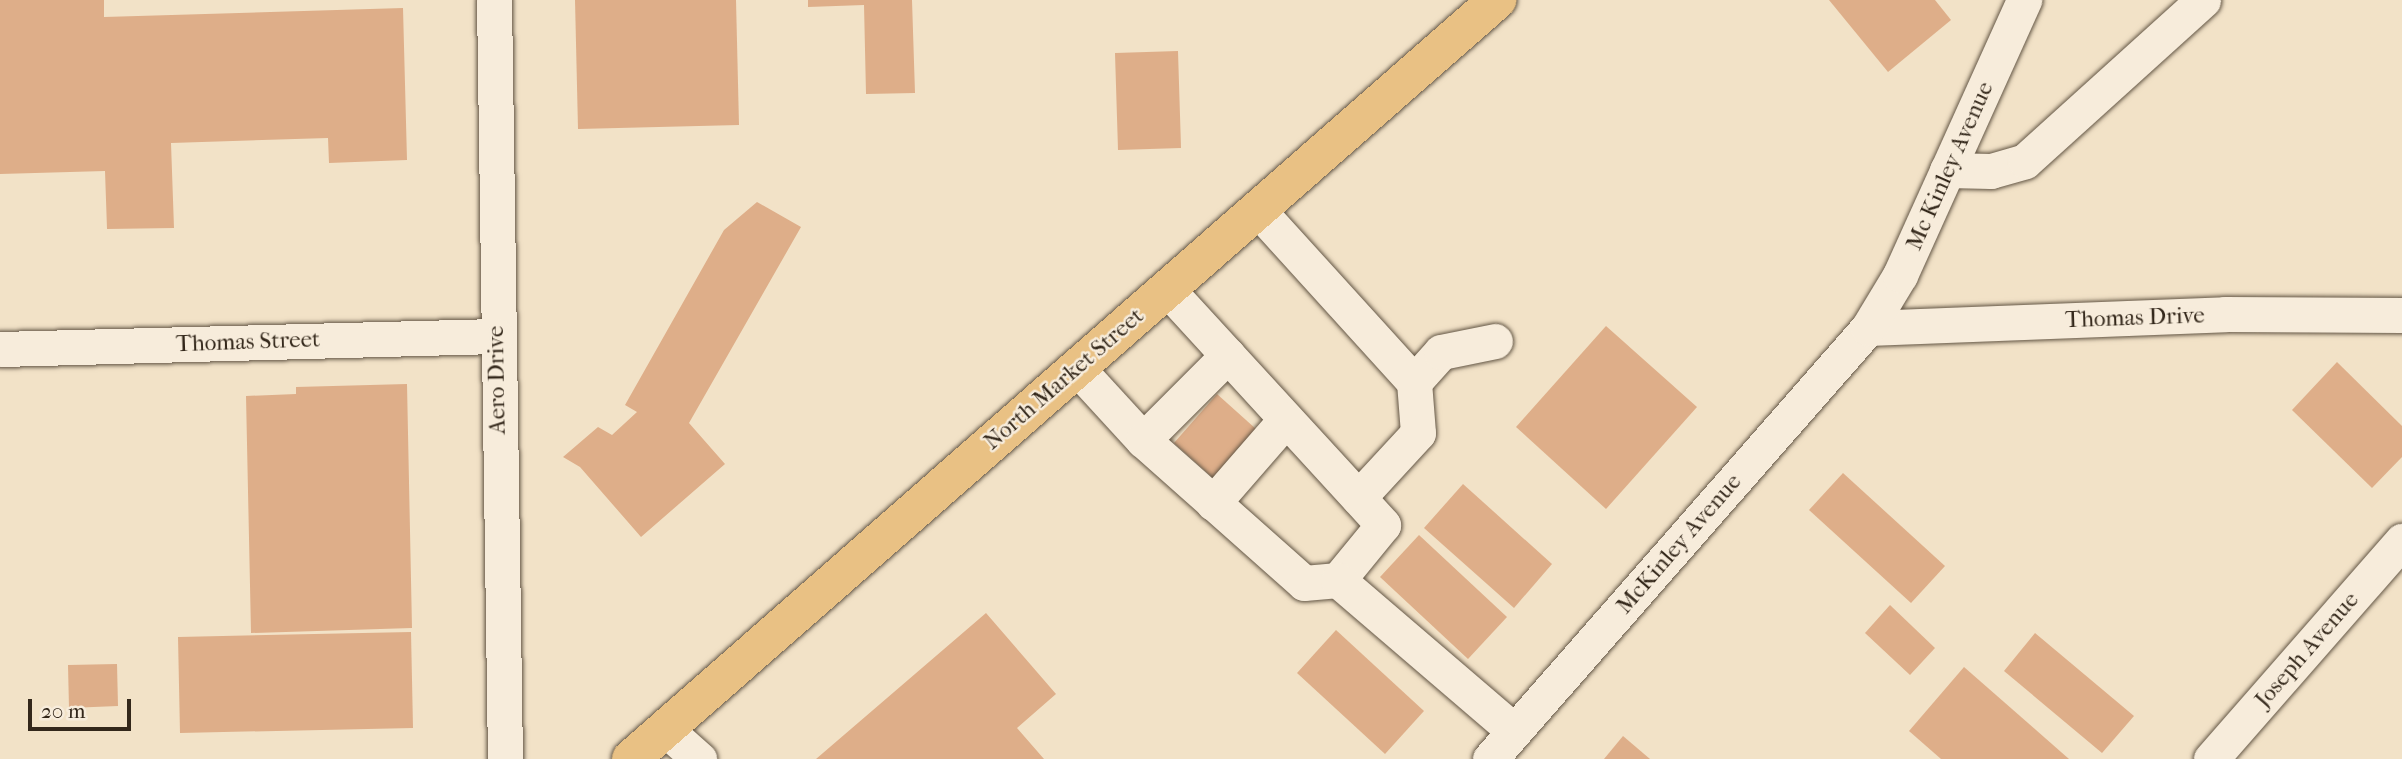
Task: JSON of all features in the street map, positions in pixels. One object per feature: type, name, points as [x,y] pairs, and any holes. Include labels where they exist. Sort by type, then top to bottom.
[{"type":"main road","name":"North Market Street","points":[[631,759],[1497,0]]},
{"type":"street","name":"Aero Drive","points":[[494,0],[496,336],[505,759]]},
{"type":"street","name":"Mc Kinley Avenue","points":[[1868,328],[1900,275],[2024,0]]},
{"type":"street","points":[[1947,170],[1991,171],[2025,161],[2203,0]]},
{"type":"street","points":[[1258,210],[1414,382],[1418,433],[1358,498]]},
{"type":"street","points":[[1167,289],[1383,524],[1338,580]]},
{"type":"street","name":"Thomas Drive","points":[[1868,328],[2225,314],[2402,314]]},
{"type":"street","name":"McKinley Avenue","points":[[1490,759],[1868,328]]},
{"type":"street","name":"Thomas Street","points":[[0,349],[496,336]]},
{"type":"street","points":[[1414,382],[1441,352],[1495,341]]},
{"type":"street","points":[[1143,440],[1228,355]]},
{"type":"street","points":[[1077,368],[1143,440],[1304,583],[1338,580],[1514,731]]},
{"type":"street","points":[[1213,503],[1286,419]]},
{"type":"street","name":"Joseph Avenue","points":[[2211,759],[2402,541]]},
{"type":"street","points":[[664,728],[699,759]]},
{"type":"building","points":[[0,0],[104,0],[104,17],[403,8],[407,160],[329,163],[328,138],[171,143],[174,228],[107,229],[105,171],[0,174]]},
{"type":"building","points":[[575,0],[736,0],[739,125],[578,129]]},
{"type":"building","points":[[808,0],[912,0],[915,93],[866,94],[864,5],[808,7]]},
{"type":"building","points":[[1829,0],[1935,0],[1951,20],[1888,72]]},
{"type":"building","points":[[1178,51],[1181,148],[1118,150],[1115,53]]},
{"type":"building","points":[[757,202],[801,227],[689,423],[725,464],[641,537],[580,467],[563,457],[598,427],[612,435],[637,412],[625,405],[724,230]]},
{"type":"building","points":[[1606,326],[1697,407],[1606,509],[1516,427]]},
{"type":"building","points":[[2337,362],[2402,426],[2402,457],[2372,488],[2292,410]]},
{"type":"building","points":[[407,384],[412,628],[251,633],[246,396],[296,394],[296,387]]},
{"type":"building","points":[[1217,394],[1256,429],[1213,478],[1174,443]]},
{"type":"building","points":[[1843,473],[1945,566],[1911,603],[1809,510]]},
{"type":"building","points":[[1463,484],[1552,564],[1514,608],[1424,528]]},
{"type":"building","points":[[1419,535],[1507,617],[1468,659],[1380,577]]},
{"type":"building","points":[[1890,605],[1935,648],[1910,675],[1865,633]]},
{"type":"building","points":[[986,613],[1056,694],[1017,728],[1044,759],[816,759]]},
{"type":"building","points":[[1336,630],[1424,711],[1385,754],[1297,673]]},
{"type":"building","points":[[411,632],[413,728],[180,733],[178,637]]},
{"type":"building","points":[[2035,633],[2134,716],[2102,753],[2004,671]]},
{"type":"building","points":[[117,664],[118,706],[69,708],[68,665]]},
{"type":"building","points":[[1964,667],[2069,759],[1941,759],[1909,731]]},
{"type":"building","points":[[1623,736],[1650,759],[1604,759]]}]
